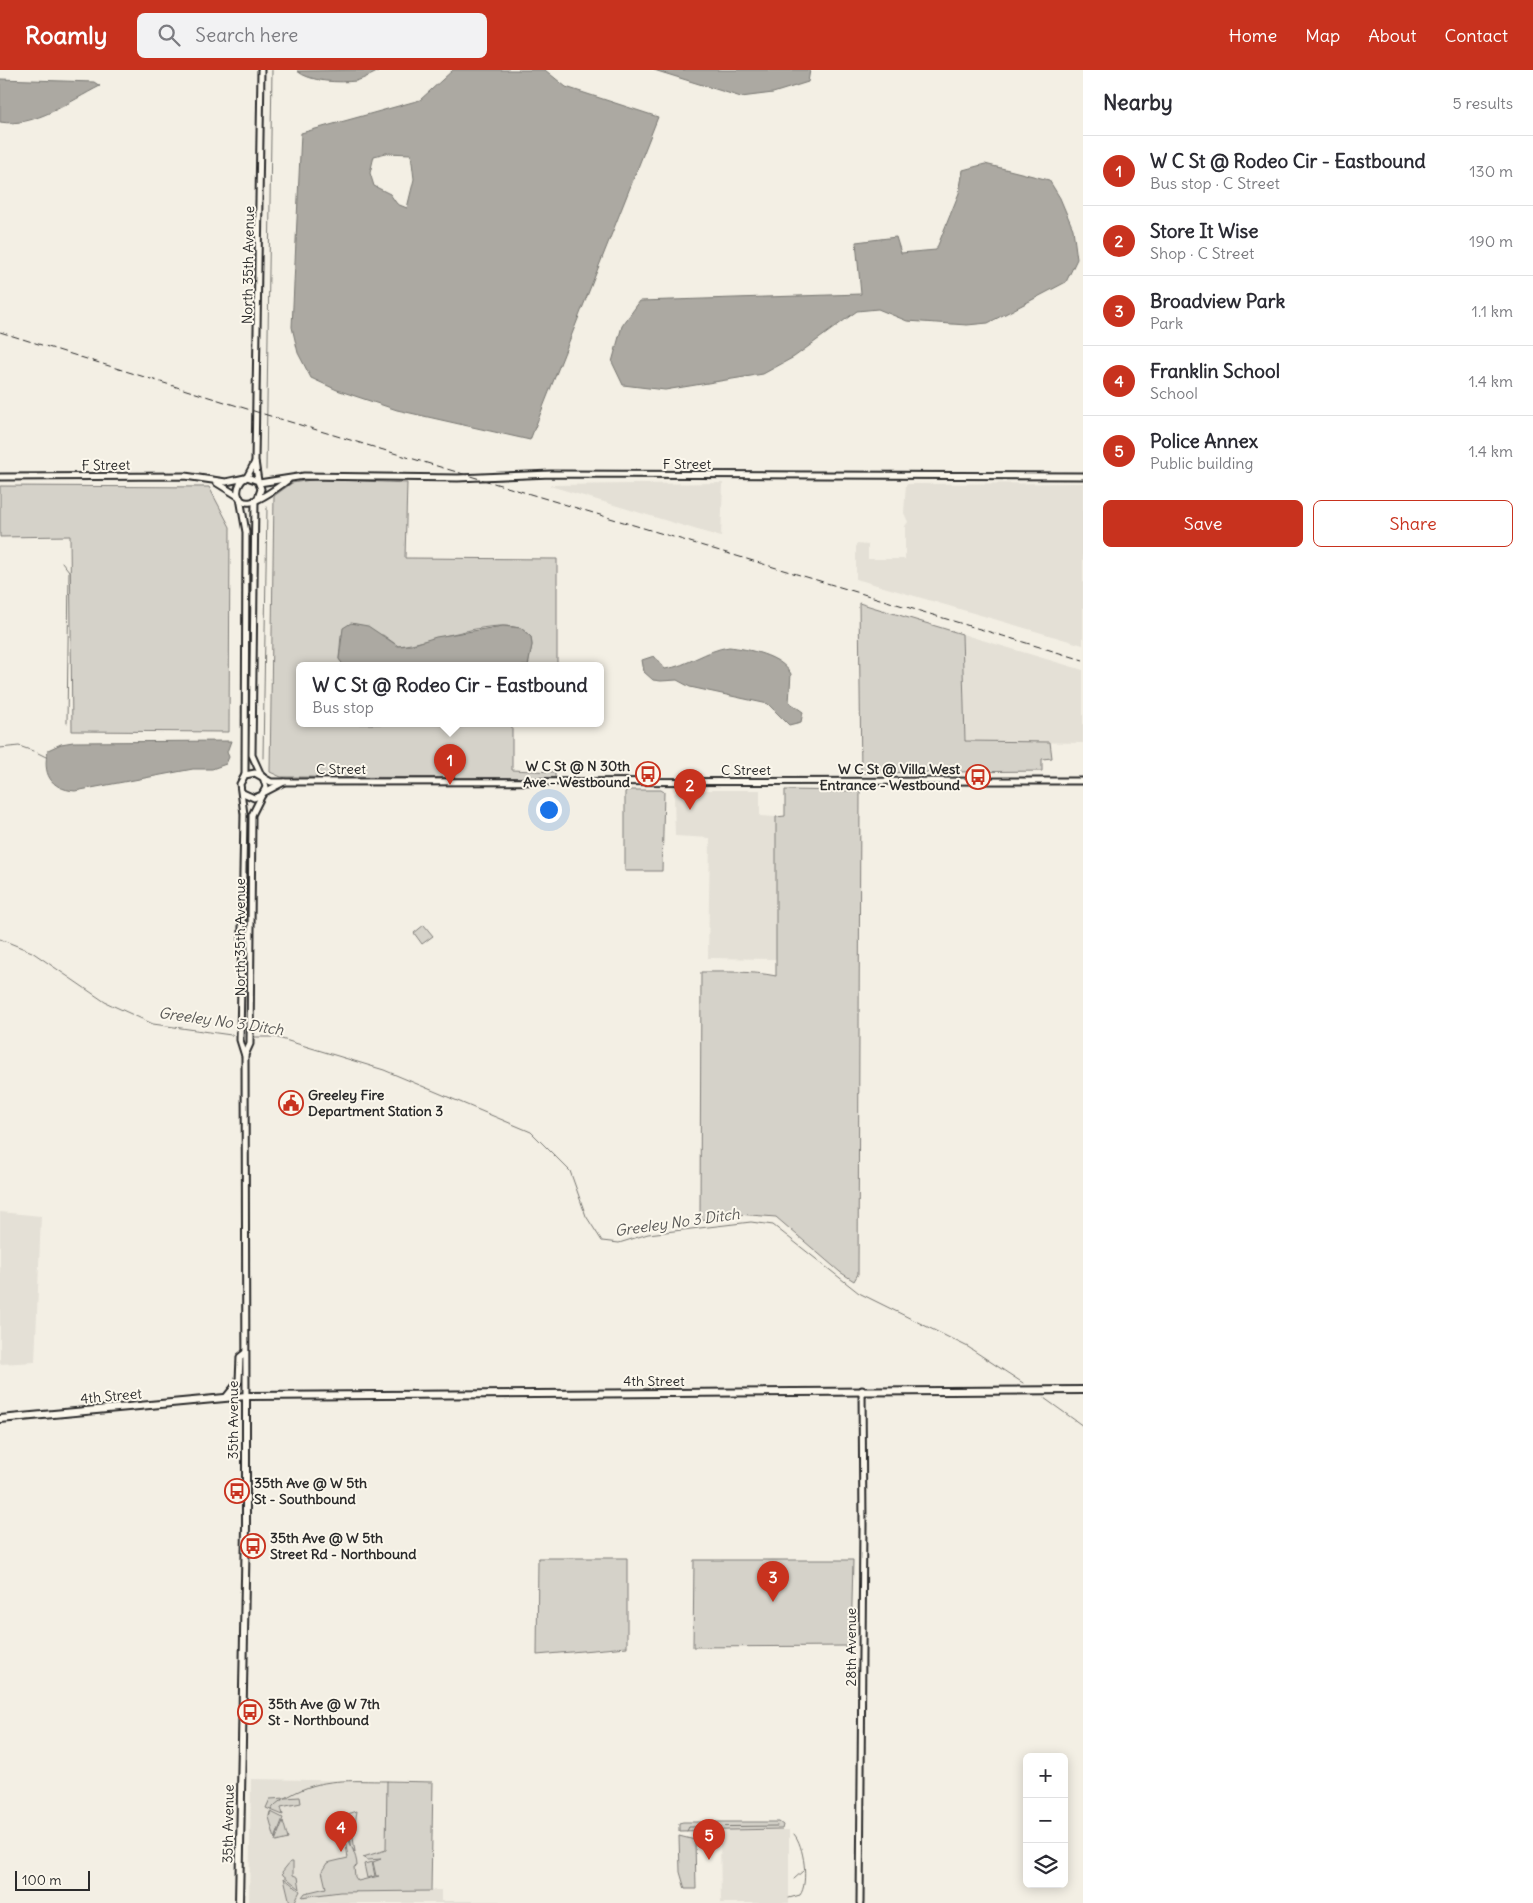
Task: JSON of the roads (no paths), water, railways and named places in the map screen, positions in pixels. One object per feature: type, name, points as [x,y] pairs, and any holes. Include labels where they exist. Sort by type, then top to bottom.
[{"type":"main road","name":"4th Street","points":[[0,1418],[246,1396],[780,1394],[862,1390],[1083,1390]]},
{"type":"main road","name":"35th Avenue","points":[[239,1903],[246,1526],[246,1396]]},
{"type":"street","name":"North 35th Avenue","points":[[259,482],[256,461],[261,70]]},
{"type":"street","name":"North 35th Avenue","points":[[246,478],[256,461]]},
{"type":"street","name":"F Street","points":[[259,482],[304,476],[458,478],[551,474],[1083,476]]},
{"type":"street","name":"F Street","points":[[0,478],[185,476],[212,481],[233,482],[246,478]]},
{"type":"street","points":[[239,497],[248,502],[256,499],[261,492],[259,482],[246,478],[237,486],[239,497],[246,532],[245,775],[240,784],[242,792],[254,798],[262,794],[266,787],[262,776],[256,769],[252,755],[256,499]]},
{"type":"street","name":"F Street","points":[[256,499],[291,478]]},
{"type":"street","name":"F Street","points":[[212,481],[239,497]]},
{"type":"street","points":[[245,775],[255,773],[262,776]]},
{"type":"street","name":"C Street","points":[[262,776],[271,782],[289,780],[1083,781]]},
{"type":"street","name":"C Street","points":[[262,794],[289,780]]},
{"type":"street","name":"North 35th Avenue","points":[[242,792],[243,924],[240,1040],[245,1056]]},
{"type":"street","name":"North 35th Avenue","points":[[245,1056],[250,1041],[252,815],[262,794]]},
{"type":"street","name":"35th Avenue","points":[[245,1056],[246,1396]]},
{"type":"street","points":[[225,1397],[239,1381],[240,1358],[246,1353]]},
{"type":"street","name":"28th Avenue","points":[[860,1903],[862,1390]]},
{"type":"waterway","points":[[266,470],[272,70]]},
{"type":"waterway","points":[[263,758],[267,507]]},
{"type":"waterway","points":[[62,562],[69,571],[67,723]]},
{"type":"waterway","points":[[0,748],[19,746],[33,751]]},
{"type":"waterway","points":[[38,753],[46,757]]},
{"type":"waterway","name":"Greeley No 3 Ditch","points":[[0,939],[32,952],[105,1002],[153,1024],[238,1036]]},
{"type":"waterway","name":"Greeley No 3 Ditch","points":[[252,1037],[275,1037],[384,1070],[531,1132],[570,1171],[586,1216],[602,1241],[619,1243],[648,1234],[751,1222],[773,1225],[859,1293],[968,1347],[1023,1383]]},
{"type":"waterway","name":"Greeley No 3 Ditch","points":[[1044,1398],[1083,1426]]},
{"type":"waterway","points":[[271,1810],[281,1800],[313,1786],[336,1781],[387,1781]]},
{"type":"waterway","points":[[269,1816],[270,1812]]},
{"type":"waterway","points":[[687,1831],[689,1827],[777,1826]]},
{"type":"waterway","points":[[789,1898],[800,1895],[803,1889],[805,1873],[803,1855],[794,1834]]},
{"type":"waterway","points":[[794,1879],[803,1871]]},
{"type":"railway","points":[[0,332],[257,412],[1083,660]]},
{"type":"place","name":"W C St @ N 30th Ave - Westbound","points":[[648,774]]},
{"type":"place","name":"W C St @ Villa West Entrance - Westbound","points":[[978,777]]},
{"type":"place","name":"W C St @ Rodeo Cir - Eastbound","points":[[450,785]]},
{"type":"place","name":"Store It Wise","points":[[690,810]]},
{"type":"place","name":"Greeley Fire Department Station 3","points":[[291,1103]]},
{"type":"place","name":"35th Ave @ W 5th St - Southbound","points":[[237,1491]]},
{"type":"place","name":"35th Ave @ W 5th Street Rd - Northbound","points":[[253,1546]]},
{"type":"place","name":"Broadview Park","points":[[773,1602]]},
{"type":"place","name":"35th Ave @ W 7th St - Northbound","points":[[250,1712]]},
{"type":"place","name":"Franklin School","points":[[341,1852]]},
{"type":"place","name":"Police Annex","points":[[709,1860]]}]
